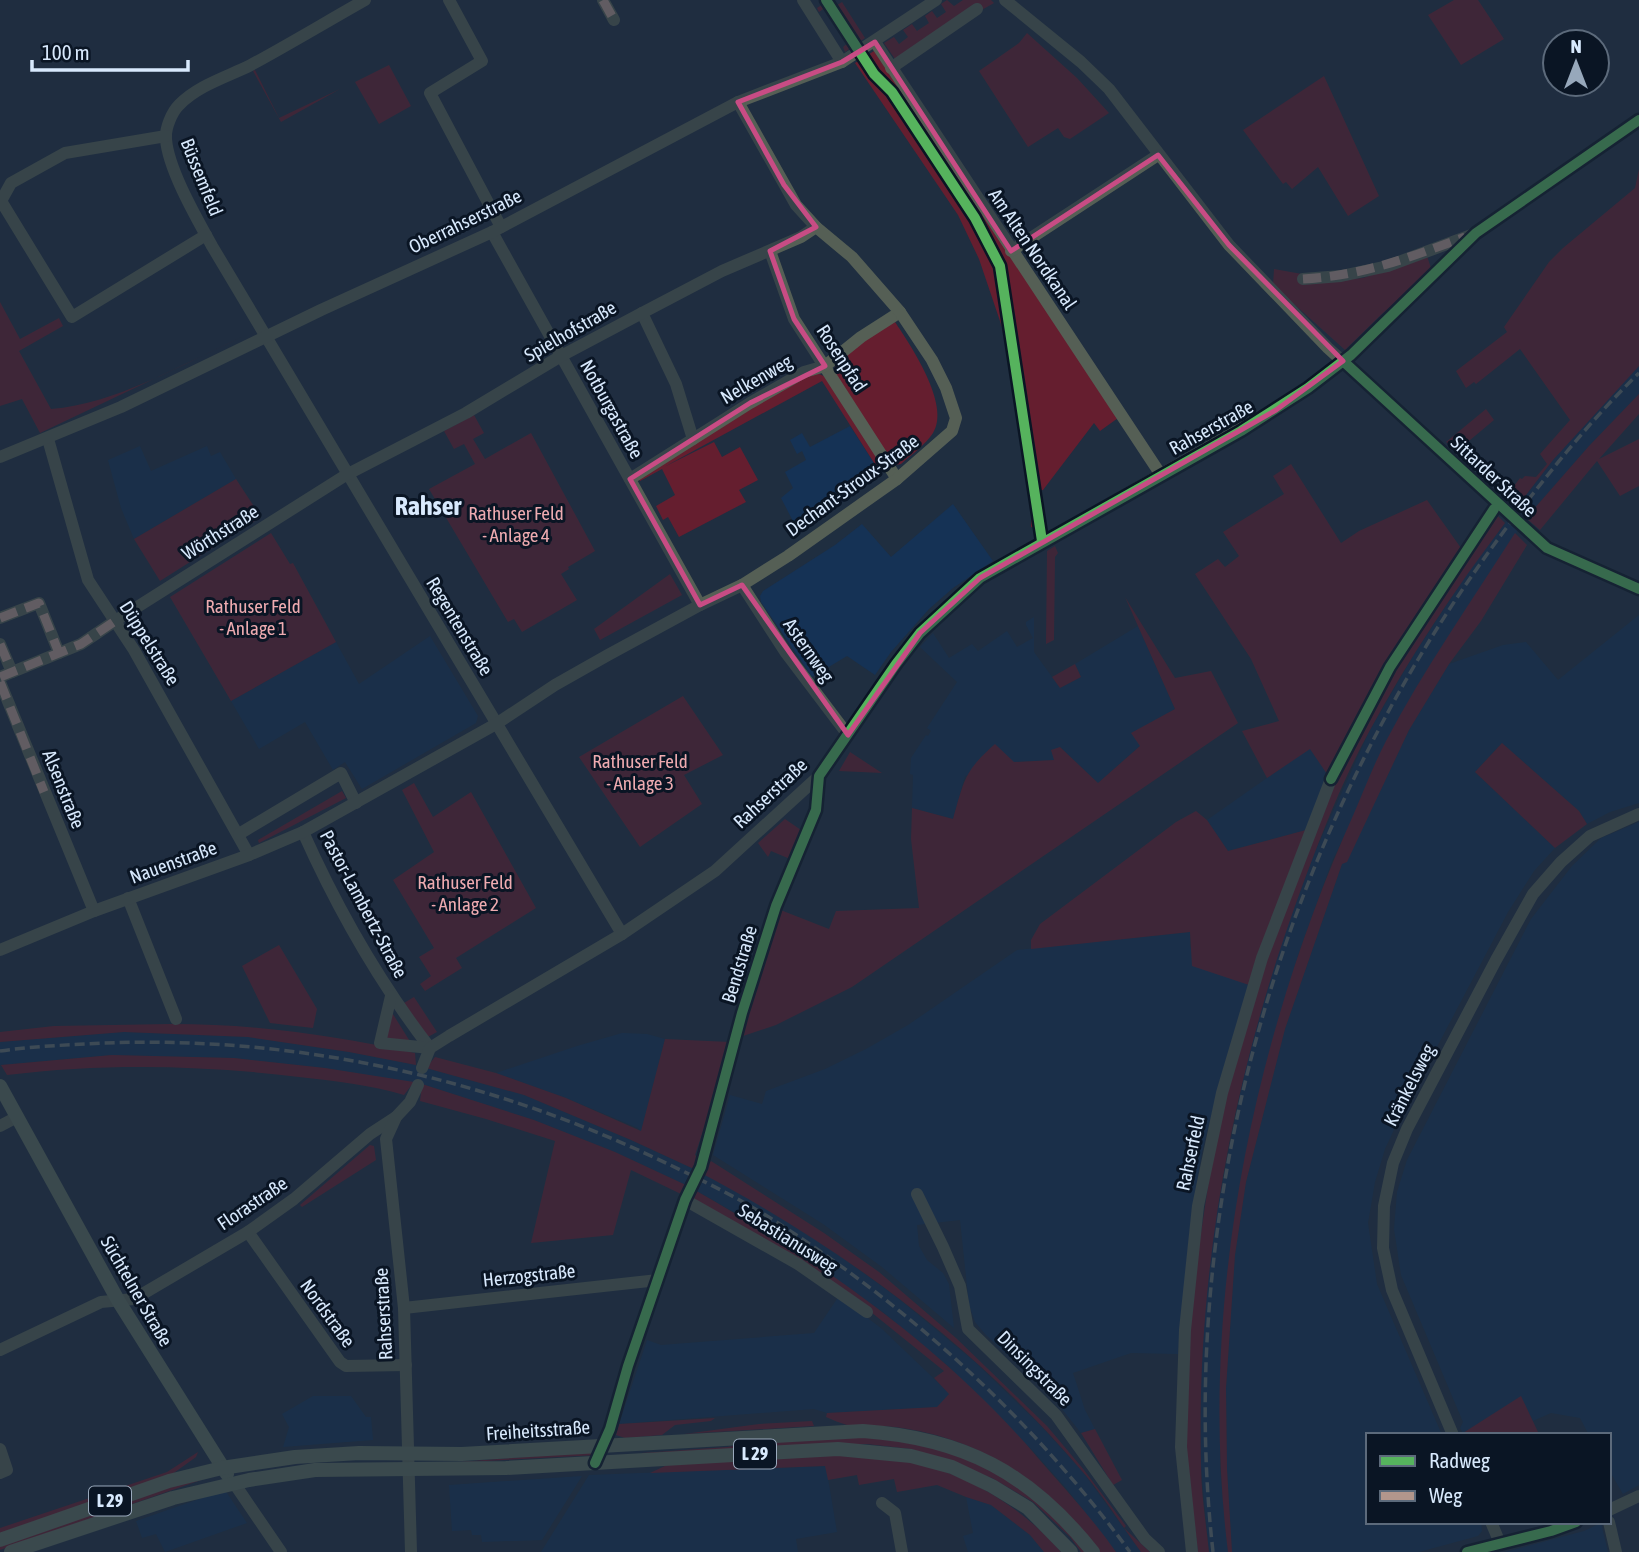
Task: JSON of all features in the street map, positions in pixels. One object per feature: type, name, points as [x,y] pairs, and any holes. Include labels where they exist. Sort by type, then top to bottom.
[{"type":"main road","name":"Süchtelner Straße","points":[[0,1086],[119,1302],[212,1453],[234,1483]]},
{"type":"main road","name":"Freiheitsstraße","points":[[0,1540],[169,1481],[206,1471],[295,1457],[359,1453],[462,1454],[863,1431],[935,1441],[970,1453],[1009,1473],[1042,1496],[1071,1524],[1093,1552]]},
{"type":"main road","points":[[632,1443],[633,1462]]},
{"type":"main road","name":"Freiheitsstraße","points":[[11,1552],[173,1498],[249,1480],[315,1470],[595,1464],[838,1449],[912,1455],[952,1467],[1019,1502],[1048,1526],[1071,1552]]},
{"type":"main road","points":[[206,1471],[212,1453]]},
{"type":"street","name":"Büssemfeld","points":[[265,337],[188,202],[169,154],[166,136],[170,118],[189,96],[247,67],[365,0]]},
{"type":"street","name":"Notburgastraße","points":[[449,0],[482,61],[430,93],[561,356],[700,605]]},
{"type":"street","points":[[603,0],[614,20]]},
{"type":"street","points":[[803,0],[842,62]]},
{"type":"street","name":"Oberrahserstraße","points":[[0,457],[48,439],[497,229],[738,102],[842,62],[936,0]]},
{"type":"street","name":"Sittarder Straße","points":[[1004,0],[1081,62],[1109,89],[1229,246],[1343,361],[1547,548],[1639,589]]},
{"type":"street","points":[[891,68],[977,9]]},
{"type":"street","name":"Am Alten Nordkanal","points":[[875,42],[1161,475]]},
{"type":"street","name":"Dechant-Stroux-Straße","points":[[496,724],[555,685],[700,605],[742,585],[788,556],[897,479],[952,431],[956,418],[946,388],[932,360],[900,312],[852,257],[816,227],[796,205],[738,102]]},
{"type":"street","name":"Rahserstraße","points":[[430,1048],[622,934],[715,871],[819,776],[920,633],[980,578],[1276,410],[1343,361],[1476,233],[1639,120]]},
{"type":"street","points":[[166,136],[65,153],[11,183],[1,201],[72,317],[206,235]]},
{"type":"street","points":[[1011,251],[1158,155]]},
{"type":"street","name":"Spielhofstraße","points":[[346,475],[466,413],[561,356],[642,313],[722,271],[770,251],[816,227]]},
{"type":"street","name":"Rahserstraße","points":[[1303,279],[1341,276],[1388,266],[1476,233]]},
{"type":"street","name":"Rosenpfad","points":[[770,251],[794,319],[897,479]]},
{"type":"street","name":"Nelkenweg","points":[[630,480],[750,403],[804,372],[825,366],[861,337],[900,312]]},
{"type":"street","points":[[642,313],[676,384],[693,439]]},
{"type":"street","name":"Regentenstraße","points":[[265,337],[622,934]]},
{"type":"street","name":"Düppelstraße","points":[[48,439],[88,580],[134,650],[250,855]]},
{"type":"street","name":"Wörthstraße","points":[[115,621],[346,475]]},
{"type":"street","name":"Asternweg","points":[[742,585],[786,653],[848,735]]},
{"type":"street","points":[[0,618],[39,603],[59,653]]},
{"type":"street","points":[[4,677],[81,644],[115,621]]},
{"type":"street","name":"Alsenstraße","points":[[0,644],[4,677],[94,911]]},
{"type":"street","name":"Nauenstraße","points":[[0,950],[94,911],[250,855],[303,832],[496,724]]},
{"type":"street","name":"Nauenstraße","points":[[239,834],[341,773],[356,803]]},
{"type":"street","name":"Bendstraße","points":[[701,1167],[742,1013],[772,918],[816,810],[819,776]]},
{"type":"street","name":"Rahserfeld","points":[[1192,1552],[1181,1447],[1185,1330],[1198,1206],[1222,1093],[1262,958],[1331,779]]},
{"type":"street","name":"Kränkelsweg","points":[[1452,1433],[1392,1290],[1383,1248],[1384,1206],[1393,1163],[1407,1129],[1533,894],[1561,862],[1590,836],[1639,814]]},
{"type":"street","name":"Pastor-Lambertz-Straße","points":[[303,832],[326,883],[391,996],[430,1048]]},
{"type":"street","points":[[128,898],[176,1018]]},
{"type":"street","name":"Pastor-Lambertz-Straße","points":[[391,996],[380,1043],[430,1048]]},
{"type":"street","points":[[422,1068],[430,1048]]},
{"type":"street","name":"Rahserstraße","points":[[411,1552],[404,1308],[386,1139],[396,1117],[410,1102],[418,1085]]},
{"type":"street","points":[[0,1126],[17,1116]]},
{"type":"street","name":"Florastraße","points":[[0,1350],[101,1302],[134,1299],[248,1232],[294,1199],[370,1134],[396,1117]]},
{"type":"street","name":"Dinsingstraße","points":[[917,1194],[960,1286],[968,1329],[1056,1415],[1145,1539],[1159,1552]]},
{"type":"street","name":"Sebastianusweg","points":[[658,1280],[686,1196],[798,1264],[867,1312]]},
{"type":"street","name":"Nordstraße","points":[[248,1232],[340,1362],[346,1366],[405,1366]]},
{"type":"street","points":[[595,1464],[604,1445],[658,1280]]},
{"type":"street","name":"Herzogstraße","points":[[404,1308],[658,1280]]},
{"type":"street","points":[[0,1449],[7,1470],[0,1473]]},
{"type":"street","name":"Süchtelner Straße","points":[[249,1480],[252,1510]]},
{"type":"street","name":"Süchtelner Straße","points":[[234,1483],[281,1552]]},
{"type":"street","points":[[1611,1509],[1639,1496]]},
{"type":"street","points":[[881,1503],[895,1513],[902,1552]]},
{"type":"street","points":[[1492,1524],[1500,1543]]},
{"type":"street","points":[[1467,1552],[1570,1524]]},
{"type":"street","points":[[1609,1524],[1616,1552]]},
{"type":"highlighted area","points":[[875,42],[1011,251],[1158,155],[1229,245],[1343,361],[1276,410],[980,578],[920,633],[848,735],[742,585],[700,605],[630,479],[750,403],[825,366],[794,319],[770,251],[816,227],[784,185],[738,102],[842,62]]},
{"type":"shaded area","points":[[1639,366],[1639,394],[1526,518],[1424,675],[1332,861],[1298,955],[1263,1077],[1234,1222],[1220,1377],[1220,1468],[1228,1552],[1209,1552],[1201,1467],[1201,1371],[1207,1284],[1216,1216],[1246,1064],[1280,946],[1315,852],[1369,732],[1413,656],[1469,571],[1553,460]]},
{"type":"shaded area","points":[[850,426],[876,466],[796,527],[781,498],[793,488],[785,472],[806,460],[802,451],[797,454],[790,440],[802,433],[810,447]]},
{"type":"shaded area","points":[[140,446],[151,471],[207,446],[211,456],[220,452],[236,479],[134,539],[121,508],[108,460]]},
{"type":"shaded area","points":[[953,504],[993,561],[953,588],[929,609],[891,652],[875,675],[847,656],[812,677],[761,602],[763,591],[835,545],[862,524],[891,557]]},
{"type":"shaded area","points":[[1639,615],[1639,803],[1610,812],[1587,824],[1579,811],[1502,743],[1475,772],[1555,848],[1534,871],[1508,912],[1399,1119],[1385,1149],[1375,1182],[1368,1223],[1377,1284],[1441,1433],[1366,1433],[1366,1524],[1481,1524],[1482,1531],[1478,1536],[1419,1552],[1232,1552],[1226,1388],[1235,1255],[1246,1182],[1285,1029],[1342,864],[1347,861],[1409,730],[1449,664],[1503,645],[1526,642],[1558,680]]},
{"type":"shaded area","points":[[1034,617],[1034,652],[1060,688],[1081,677],[1075,664],[1138,626],[1175,709],[1132,733],[1141,745],[1098,783],[1060,747],[1055,760],[1014,762],[965,776],[953,819],[912,808],[911,758],[926,735],[928,736],[931,731],[927,728],[957,682],[920,647],[933,633],[949,658],[972,644],[978,651],[1007,631],[1017,647],[1033,638],[1026,622]]},
{"type":"shaded area","points":[[430,636],[478,716],[476,723],[362,789],[345,762],[333,770],[305,722],[259,749],[231,701],[336,642],[359,684]]},
{"type":"shaded area","points":[[1310,748],[1329,777],[1306,830],[1228,851],[1207,820]]},
{"type":"shaded area","points":[[1639,822],[1639,1485],[1623,1494],[1611,1473],[1611,1433],[1588,1433],[1580,1418],[1551,1413],[1533,1421],[1521,1397],[1463,1433],[1460,1428],[1463,1422],[1401,1275],[1394,1229],[1397,1192],[1407,1160],[1531,919],[1572,866],[1601,838]]},
{"type":"shaded area","points":[[1190,932],[1190,947],[1249,985],[1202,1152],[1192,1212],[1178,1354],[1131,1353],[1073,1373],[1085,1410],[1095,1429],[1081,1433],[1054,1399],[975,1322],[969,1305],[960,1220],[917,1225],[919,1246],[927,1260],[943,1273],[949,1284],[954,1328],[882,1267],[823,1224],[713,1155],[730,1095],[762,1104],[766,1091],[825,1069],[866,1049],[908,1025],[1017,950]]},
{"type":"shaded area","points":[[124,1032],[248,1037],[416,1065],[417,1070],[426,1068],[524,1095],[696,1170],[763,1206],[823,1243],[899,1299],[975,1362],[1040,1425],[1082,1471],[1141,1552],[1116,1552],[1033,1451],[949,1367],[884,1313],[753,1223],[688,1186],[615,1152],[534,1120],[422,1084],[325,1068],[234,1058],[112,1055],[0,1065],[0,1042]]},
{"type":"shaded area","points":[[622,1033],[647,1034],[665,1039],[641,1132],[638,1128],[566,1098],[496,1073],[577,1046]]},
{"type":"shaded area","points":[[839,1296],[882,1329],[950,1394],[937,1407],[827,1413],[814,1409],[619,1424],[647,1340],[661,1345],[814,1333]]},
{"type":"shaded area","points":[[313,1396],[351,1396],[366,1417],[371,1417],[373,1440],[283,1447],[289,1427],[282,1414]]},
{"type":"shaded area","points":[[826,1466],[837,1532],[796,1539],[798,1552],[541,1552],[589,1475]]},
{"type":"shaded area","points":[[582,1476],[542,1540],[482,1542],[481,1535],[472,1535],[471,1530],[452,1531],[449,1485]]},
{"type":"shaded area","points":[[225,1490],[247,1523],[165,1552],[156,1534],[142,1538],[136,1521]]},
{"type":"shaded area","points":[[966,1497],[991,1505],[1030,1535],[1044,1552],[968,1552],[963,1536],[973,1533]]},
{"type":"shaded area","points":[[1601,1524],[1608,1552],[1505,1552]]},
{"type":"green space","points":[[829,0],[834,7],[842,2],[865,38],[845,52],[843,47],[849,42],[826,7],[819,12],[817,8]]},
{"type":"green space","points":[[947,0],[954,6],[963,0],[991,0],[994,3],[895,59],[884,43],[894,37],[899,44],[908,37],[903,30],[912,24],[917,31],[929,23],[925,16],[932,11],[937,18],[946,12],[941,4]]},
{"type":"green space","points":[[1454,0],[1478,0],[1504,39],[1461,65],[1428,15]]},
{"type":"green space","points":[[1027,33],[1077,78],[1109,113],[1070,139],[1064,137],[1058,128],[1028,147],[979,71],[1019,43]]},
{"type":"green space","points":[[874,51],[1118,418],[1100,431],[1094,423],[1043,490],[1037,491],[1033,496],[1035,528],[1031,527],[1032,506],[1002,327],[979,259],[958,215],[855,63]]},
{"type":"green space","points":[[389,65],[411,106],[379,124],[355,82]]},
{"type":"green space","points":[[255,70],[279,118],[340,89],[281,122],[253,71]]},
{"type":"green space","points":[[1324,76],[1379,196],[1348,216],[1318,167],[1292,189],[1286,182],[1283,184],[1243,130]]},
{"type":"green space","points":[[1639,169],[1639,366],[1553,460],[1516,508],[1505,498],[1520,478],[1536,477],[1547,464],[1540,454],[1570,420],[1520,349],[1476,384],[1474,382],[1466,388],[1456,371],[1507,332],[1504,327],[1549,262],[1635,188]]},
{"type":"green space","points":[[1427,256],[1432,271],[1345,350],[1273,285],[1274,269],[1302,274],[1304,283],[1363,278]]},
{"type":"green space","points":[[0,302],[20,339],[59,318],[63,326],[19,351],[51,409],[100,399],[161,376],[40,433],[22,399],[0,406]]},
{"type":"green space","points":[[895,322],[927,376],[937,407],[937,421],[926,442],[901,464],[895,465],[835,377],[834,369],[853,347]]},
{"type":"green space","points":[[817,373],[828,378],[880,460],[876,466],[822,381],[664,467],[714,442],[722,457],[740,447],[758,480],[739,490],[746,502],[679,537],[668,517],[663,520],[656,506],[675,495],[662,469],[640,481],[639,479],[805,375]]},
{"type":"green space","points":[[1639,394],[1639,414],[1599,459],[1639,439],[1639,486],[1620,496],[1597,461],[1540,530],[1526,518]]},
{"type":"green space","points":[[1486,409],[1494,420],[1457,451],[1446,442]]},
{"type":"green space","name":"Rathuser Feld - Anlage 4","points":[[474,415],[484,433],[473,439],[485,459],[531,433],[595,551],[561,574],[577,600],[522,632],[514,619],[508,622],[429,489],[475,464],[464,444],[454,449],[444,431]]},
{"type":"green space","points":[[1291,464],[1341,543],[1359,531],[1427,500],[1461,548],[1380,678],[1329,777],[1310,749],[1267,778],[1242,731],[1279,721],[1251,659],[1195,574],[1218,559],[1225,567],[1239,556],[1223,532],[1284,494],[1273,476]]},
{"type":"green space","points":[[236,479],[261,517],[160,581],[134,539]]},
{"type":"green space","points":[[1496,514],[1505,523],[1417,650],[1350,769],[1300,892],[1276,961],[1238,1102],[1212,1246],[1201,1391],[1201,1475],[1209,1552],[1198,1552],[1185,1449],[1190,1331],[1213,1153],[1234,1063],[1273,937],[1313,833],[1351,747],[1418,629]]},
{"type":"green space","name":"Rathuser Feld - Anlage 1","points":[[271,533],[290,564],[293,563],[336,642],[231,701],[170,597]]},
{"type":"green space","points":[[1515,533],[1527,545],[1409,730],[1347,862],[1342,864],[1285,1029],[1246,1182],[1235,1255],[1226,1388],[1232,1552],[1228,1552],[1220,1459],[1220,1364],[1228,1269],[1242,1174],[1262,1080],[1288,987],[1319,898],[1382,750],[1432,662]]},
{"type":"green space","points":[[1055,546],[1058,553],[1055,557],[1054,640],[1046,644],[1047,551]]},
{"type":"green space","points":[[670,574],[682,595],[600,640],[594,629]]},
{"type":"green space","points":[[1125,597],[1175,678],[1211,671],[1238,723],[852,987],[776,1025],[737,1038],[778,909],[829,929],[836,911],[919,908],[911,839],[912,808],[953,819],[967,777],[995,744],[1014,762],[1054,760],[1051,750],[1060,747],[1098,783],[1140,746],[1131,733],[1175,709]]},
{"type":"green space","points":[[1075,664],[1081,677],[1060,688],[1052,677]]},
{"type":"green space","name":"Rathuser Feld - Anlage 3","points":[[683,696],[723,755],[684,775],[702,804],[640,847],[579,757]]},
{"type":"green space","points":[[1502,743],[1579,811],[1587,824],[1555,848],[1475,772]]},
{"type":"green space","points":[[850,752],[882,773],[839,771]]},
{"type":"green space","name":"Rathuser Feld - Anlage 2","points":[[414,783],[433,817],[471,792],[536,908],[456,958],[462,968],[425,991],[420,984],[431,976],[419,957],[434,948],[393,880],[434,852],[402,790]]},
{"type":"green space","points":[[342,791],[346,798],[259,843],[258,840]]},
{"type":"green space","points":[[1196,811],[1207,820],[1228,851],[1306,830],[1249,985],[1192,966],[1190,932],[1031,949],[1031,940],[1040,924],[1176,822]]},
{"type":"green space","points":[[785,819],[801,830],[790,859],[771,851],[768,857],[758,843]]},
{"type":"green space","points":[[279,945],[317,1009],[313,1028],[270,1023],[242,966]]},
{"type":"green space","points":[[414,997],[437,1032],[426,1038],[404,1003]]},
{"type":"green space","points":[[391,1011],[411,1043],[385,1039]]},
{"type":"green space","points":[[171,1024],[264,1028],[354,1041],[415,1053],[416,1065],[248,1037],[124,1032],[0,1042],[0,1032],[54,1026]]},
{"type":"green space","points":[[665,1039],[730,1042],[727,1060],[695,1155],[699,1158],[696,1170],[524,1095],[426,1068],[435,1057],[496,1073],[566,1098],[641,1131]]},
{"type":"green space","points":[[112,1055],[234,1058],[325,1068],[414,1082],[404,1095],[339,1082],[226,1070],[116,1067],[7,1075],[1,1065]]},
{"type":"green space","points":[[422,1084],[534,1120],[615,1152],[688,1186],[681,1194],[631,1170],[613,1235],[531,1243],[555,1141],[420,1101]]},
{"type":"green space","points":[[370,1145],[374,1146],[376,1160],[302,1207],[300,1205]]},
{"type":"green space","points":[[711,1161],[824,1233],[879,1272],[956,1338],[1047,1426],[1126,1526],[1124,1528],[1089,1480],[1041,1425],[953,1342],[856,1268],[754,1202],[701,1173]]},
{"type":"green space","points":[[693,1189],[833,1276],[921,1343],[1001,1417],[1078,1504],[1116,1552],[1100,1552],[1059,1505],[1011,1468],[984,1453],[956,1441],[926,1433],[895,1427],[847,1425],[826,1417],[827,1413],[937,1407],[949,1394],[934,1378],[944,1371],[861,1304],[690,1199]]},
{"type":"green space","points":[[1521,1396],[1538,1432],[1536,1433],[1463,1433]]},
{"type":"green space","points":[[715,1418],[711,1421],[675,1425],[662,1435],[625,1438],[616,1435],[619,1424]]},
{"type":"green space","points":[[812,1421],[814,1426],[684,1434],[759,1424]]},
{"type":"green space","points":[[1095,1429],[1122,1480],[1113,1485],[1081,1433]]},
{"type":"green space","points":[[867,1437],[911,1442],[961,1456],[998,1474],[1036,1499],[1086,1552],[1081,1552],[1070,1537],[1033,1502],[992,1478],[911,1449],[867,1444],[826,1444],[642,1456],[642,1453],[727,1447],[772,1440]]},
{"type":"green space","points":[[597,1451],[598,1455],[448,1463]]},
{"type":"green space","points":[[198,1452],[196,1457],[171,1475],[0,1533],[0,1528],[167,1472]]},
{"type":"green space","points":[[825,1455],[895,1459],[942,1471],[964,1480],[1027,1518],[1061,1552],[1044,1552],[1030,1535],[991,1505],[937,1485],[897,1492],[894,1479],[859,1485],[857,1475],[828,1480],[825,1466],[650,1473],[667,1465]]},
{"type":"green space","points":[[204,1479],[0,1550],[0,1543],[166,1488]]},
{"type":"green space","points":[[1124,1528],[1150,1552],[1141,1552]]},
{"type":"railway","points":[[1213,1552],[1205,1411],[1213,1269],[1235,1128],[1271,990],[1319,855],[1380,726],[1453,604],[1548,475],[1639,373]]},
{"type":"railway","points":[[0,1051],[104,1043],[173,1042],[309,1054],[376,1065],[508,1100],[636,1149],[724,1192],[775,1221],[826,1255],[922,1330],[968,1370],[1053,1457],[1130,1552]]},
{"type":"marked path","points":[[603,0],[614,20]]},
{"type":"marked path","points":[[1303,279],[1367,269],[1465,237]]},
{"type":"marked path","points":[[0,618],[39,603],[59,653]]},
{"type":"marked path","points":[[0,677],[81,644],[115,621]]},
{"type":"marked path","points":[[0,644],[12,672]]},
{"type":"marked path","points":[[0,682],[44,792]]},
{"type":"cycle path","points":[[826,0],[874,74],[892,92],[975,218],[1000,266],[1042,541]]},
{"type":"cycle path","points":[[595,1463],[610,1429],[628,1366],[685,1200],[701,1167],[742,1013],[776,906],[816,810],[819,776],[920,633],[980,578],[1241,431],[1308,388],[1351,355],[1476,233],[1639,120]]},
{"type":"cycle path","points":[[1343,361],[1547,548],[1639,589]]},
{"type":"cycle path","points":[[1331,779],[1390,667],[1494,509]]},
{"type":"cycle path","points":[[1467,1552],[1570,1524]]},
{"type":"district","name":"Rahser","points":[[428,506]]}]
